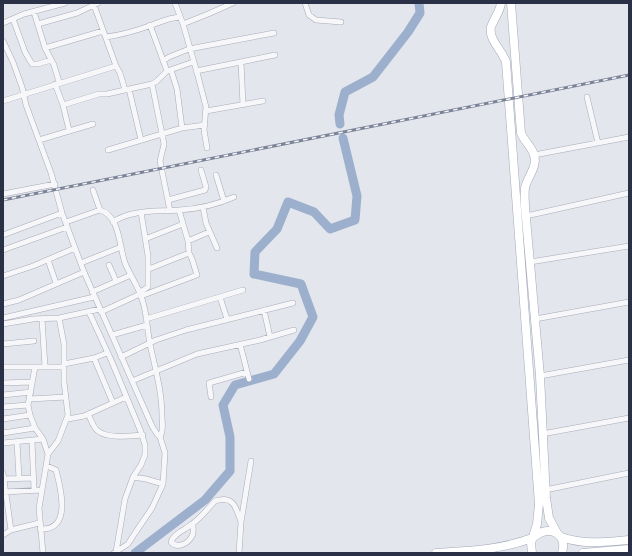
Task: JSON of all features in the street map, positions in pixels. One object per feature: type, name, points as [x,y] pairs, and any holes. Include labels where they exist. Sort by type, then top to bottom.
[{"type":"main road","points":[[501,3],[499,13],[492,26],[491,32],[492,38],[500,49],[506,62],[538,487],[538,514],[531,543],[532,553]]},
{"type":"main road","points":[[511,3],[521,133],[534,155],[534,168],[525,188],[526,216],[536,319],[546,490],[549,518],[564,546],[562,553]]},
{"type":"main road","points":[[508,96],[518,95]]},
{"type":"main road","points":[[436,553],[515,545],[533,538],[538,532],[544,530],[551,530],[559,535],[578,542],[586,543],[629,540]]},
{"type":"main road","points":[[583,553],[629,549]]},
{"type":"street","points":[[3,23],[65,3]]},
{"type":"street","points":[[84,3],[93,5]]},
{"type":"street","points":[[175,3],[183,24],[206,111],[204,130],[207,148]]},
{"type":"street","points":[[183,24],[233,3]]},
{"type":"street","points":[[305,3],[309,15],[316,20],[341,22]]},
{"type":"street","points":[[38,24],[64,17],[93,5]]},
{"type":"street","points":[[93,5],[116,66],[127,90],[140,140]]},
{"type":"street","points":[[34,12],[45,48],[54,65],[69,130]]},
{"type":"street","points":[[106,37],[123,34],[169,18],[180,17]]},
{"type":"street","points":[[13,19],[25,52],[32,64],[38,64],[51,60]]},
{"type":"street","points":[[150,25],[163,61],[169,70],[177,89],[182,128]]},
{"type":"street","points":[[45,48],[104,31]]},
{"type":"street","points":[[163,61],[190,49],[274,33]]},
{"type":"street","points":[[3,41],[9,52],[24,94],[26,105],[55,184],[66,225],[84,272],[152,426],[160,437],[164,453],[163,484],[152,508],[128,544],[115,552]]},
{"type":"street","points":[[3,55],[9,52]]},
{"type":"street","points":[[196,71],[275,55]]},
{"type":"street","points":[[63,105],[99,94],[107,94],[152,84],[169,70],[193,62]]},
{"type":"street","points":[[240,62],[243,105]]},
{"type":"street","points":[[5,98],[24,94],[116,66]]},
{"type":"street","points":[[152,84],[164,144],[160,161],[170,211]]},
{"type":"street","points":[[586,97],[598,143]]},
{"type":"street","points":[[206,111],[263,101]]},
{"type":"street","points":[[39,140],[93,124]]},
{"type":"street","points":[[108,150],[182,128],[205,125]]},
{"type":"street","points":[[534,155],[629,137]]},
{"type":"street","points":[[168,200],[206,188],[201,170]]},
{"type":"street","points":[[216,175],[224,201]]},
{"type":"street","points":[[3,194],[55,184]]},
{"type":"street","points":[[93,190],[100,210],[109,215],[113,222],[118,234],[125,263],[140,294],[157,372],[162,406],[163,427],[160,437]]},
{"type":"street","points":[[526,216],[629,193]]},
{"type":"street","points":[[113,222],[122,217],[141,212],[170,211],[203,207],[234,197]]},
{"type":"street","points":[[203,207],[209,232],[217,248]]},
{"type":"street","points":[[3,250],[21,245],[100,210]]},
{"type":"street","points":[[3,324],[33,319],[59,318],[100,310],[140,294],[197,276],[189,253],[188,241],[179,210]]},
{"type":"street","points":[[140,294],[148,287],[149,269],[141,212]]},
{"type":"street","points":[[3,235],[62,213]]},
{"type":"street","points":[[146,239],[183,224]]},
{"type":"street","points":[[188,241],[209,232]]},
{"type":"street","points":[[530,262],[629,246]]},
{"type":"street","points":[[81,263],[121,247]]},
{"type":"street","points":[[3,276],[48,260],[75,248]]},
{"type":"street","points":[[149,269],[189,253]]},
{"type":"street","points":[[48,260],[56,283]]},
{"type":"street","points":[[109,265],[116,282]]},
{"type":"street","points":[[3,304],[19,300],[84,272]]},
{"type":"street","points":[[3,318],[93,294],[131,275]]},
{"type":"street","points":[[146,319],[184,306],[243,290]]},
{"type":"street","points":[[220,297],[227,319]]},
{"type":"street","points":[[536,319],[629,302]]},
{"type":"street","points":[[121,357],[150,343],[186,330],[293,303]]},
{"type":"street","points":[[264,310],[270,337]]},
{"type":"street","points":[[89,312],[143,435],[145,455],[141,465],[133,477],[125,499],[115,552]]},
{"type":"street","points":[[48,454],[58,441],[68,419],[64,344],[59,318]]},
{"type":"street","points":[[42,319],[45,367]]},
{"type":"street","points":[[112,335],[147,325]]},
{"type":"street","points":[[132,381],[157,372],[197,354],[294,330]]},
{"type":"street","points":[[3,344],[34,341]]},
{"type":"street","points":[[240,344],[249,379]]},
{"type":"street","points":[[3,366],[64,366],[107,353]]},
{"type":"street","points":[[94,358],[113,403]]},
{"type":"street","points":[[540,376],[629,360]]},
{"type":"street","points":[[35,367],[28,405],[30,415],[43,439],[48,454],[39,508],[43,553]]},
{"type":"street","points":[[211,398],[209,383],[247,372]]},
{"type":"street","points":[[3,383],[32,382]]},
{"type":"street","points":[[3,395],[31,392]]},
{"type":"street","points":[[30,399],[66,397]]},
{"type":"street","points":[[68,419],[88,414],[126,397]]},
{"type":"street","points":[[3,407],[28,405]]},
{"type":"street","points":[[88,414],[95,429],[102,433],[115,436],[143,435]]},
{"type":"street","points":[[3,419],[30,415]]},
{"type":"street","points":[[542,434],[629,418]]},
{"type":"street","points":[[36,428],[3,431],[3,444],[43,439]]},
{"type":"street","points":[[32,441],[34,490]]},
{"type":"street","points":[[17,442],[19,478]]},
{"type":"street","points":[[239,553],[241,522],[251,461]]},
{"type":"street","points":[[3,534],[11,530],[40,526],[46,530],[55,526],[60,519],[61,494],[56,470],[47,466]]},
{"type":"street","points":[[3,473],[6,516],[11,530]]},
{"type":"street","points":[[546,490],[629,473]]},
{"type":"street","points":[[133,477],[163,484]]},
{"type":"street","points":[[4,479],[33,478]]},
{"type":"street","points":[[4,492],[42,490]]},
{"type":"street","points":[[193,524],[193,534],[191,538],[181,545],[176,546],[172,544],[172,539],[176,535],[193,524],[215,501],[230,500],[234,503],[241,522]]},
{"type":"waterway","points":[[340,124],[339,115],[345,92],[373,77],[408,32],[420,13],[419,3]]},
{"type":"waterway","points":[[135,553],[205,500],[230,471],[230,437],[223,405],[235,385],[274,374],[300,341],[313,317],[301,284],[254,274],[255,252],[277,229],[288,202],[314,212],[330,229],[355,220],[357,196],[343,138]]},
{"type":"railway","points":[[3,200],[629,75]]}]
